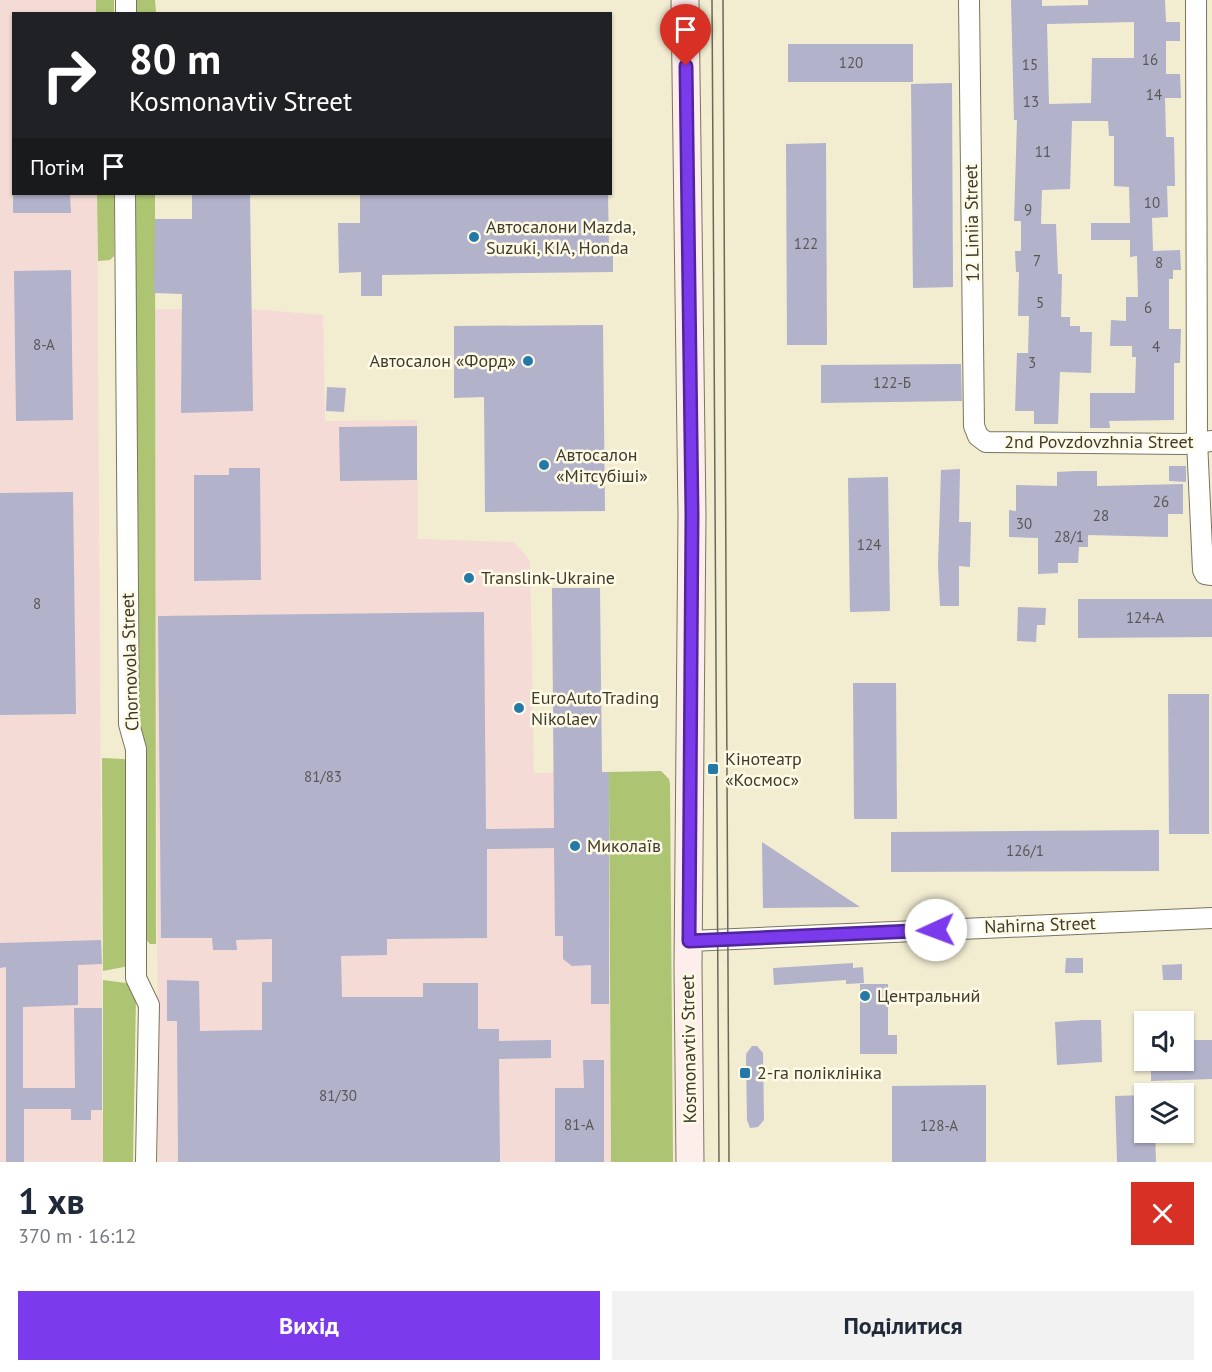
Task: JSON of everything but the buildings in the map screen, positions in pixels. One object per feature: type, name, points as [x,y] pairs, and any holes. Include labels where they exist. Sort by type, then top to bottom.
[{"type":"main road","name":"Kosmonavtiv Street","points":[[685,0],[692,515],[690,1162]]},
{"type":"street","name":"12 Liniia Street","points":[[969,0],[974,426],[978,436],[986,442]]},
{"type":"street","points":[[1196,0],[1205,441],[1203,570],[1212,575]]},
{"type":"street","name":"Chornovola Street","points":[[125,195],[129,724],[136,749],[136,978],[149,1005],[146,1162]]},
{"type":"street","name":"2nd Povzdovzhnia Street","points":[[986,442],[1184,444],[1205,441]]},
{"type":"street","name":"Nahirna Street","points":[[689,941],[1212,918]]},
{"type":"shaded area","points":[[0,0],[96,0],[96,12],[12,12],[12,195],[97,195],[103,1162],[0,1162]]},
{"type":"shaded area","points":[[155,309],[252,309],[323,315],[325,421],[417,420],[418,539],[514,542],[530,561],[534,773],[609,772],[611,1162],[158,1162]]},
{"type":"green space","points":[[96,0],[114,0],[114,12],[96,12]]},
{"type":"green space","points":[[133,0],[155,0],[156,12],[133,12]]},
{"type":"green space","points":[[97,195],[114,195],[114,256],[110,260],[98,261]]},
{"type":"green space","points":[[135,195],[155,195],[156,944],[150,944],[142,935]]},
{"type":"green space","points":[[102,758],[124,759],[129,763],[129,966],[103,971]]},
{"type":"green space","points":[[661,771],[669,779],[670,784],[673,1162],[611,1162],[609,772]]},
{"type":"green space","points":[[103,980],[126,983],[136,997],[133,1162],[103,1162]]},
{"type":"tram line","points":[[712,0],[719,1162]]},
{"type":"tram line","points":[[723,0],[729,1162]]},
{"type":"place","name":"Автосалони Mazda, Suzuki, KIA, Honda","points":[[474,237]]},
{"type":"place","name":"Автосалон «Форд»","points":[[528,361]]},
{"type":"place","name":"Автосалон «Мітсубіші»","points":[[544,465]]},
{"type":"place","name":"Translink-Ukraine","points":[[469,578]]},
{"type":"place","name":"EuroAutoTrading Nikolaev","points":[[519,708]]},
{"type":"place","name":"Кінотеатр «Космос»","points":[[713,769]]},
{"type":"place","name":"Миколаїв","points":[[575,846]]},
{"type":"place","name":"Центральний","points":[[865,996]]},
{"type":"place","name":"2-га поліклініка","points":[[745,1073]]},
{"type":"route","points":[[686,66],[692,515],[689,941],[936,930]]}]
